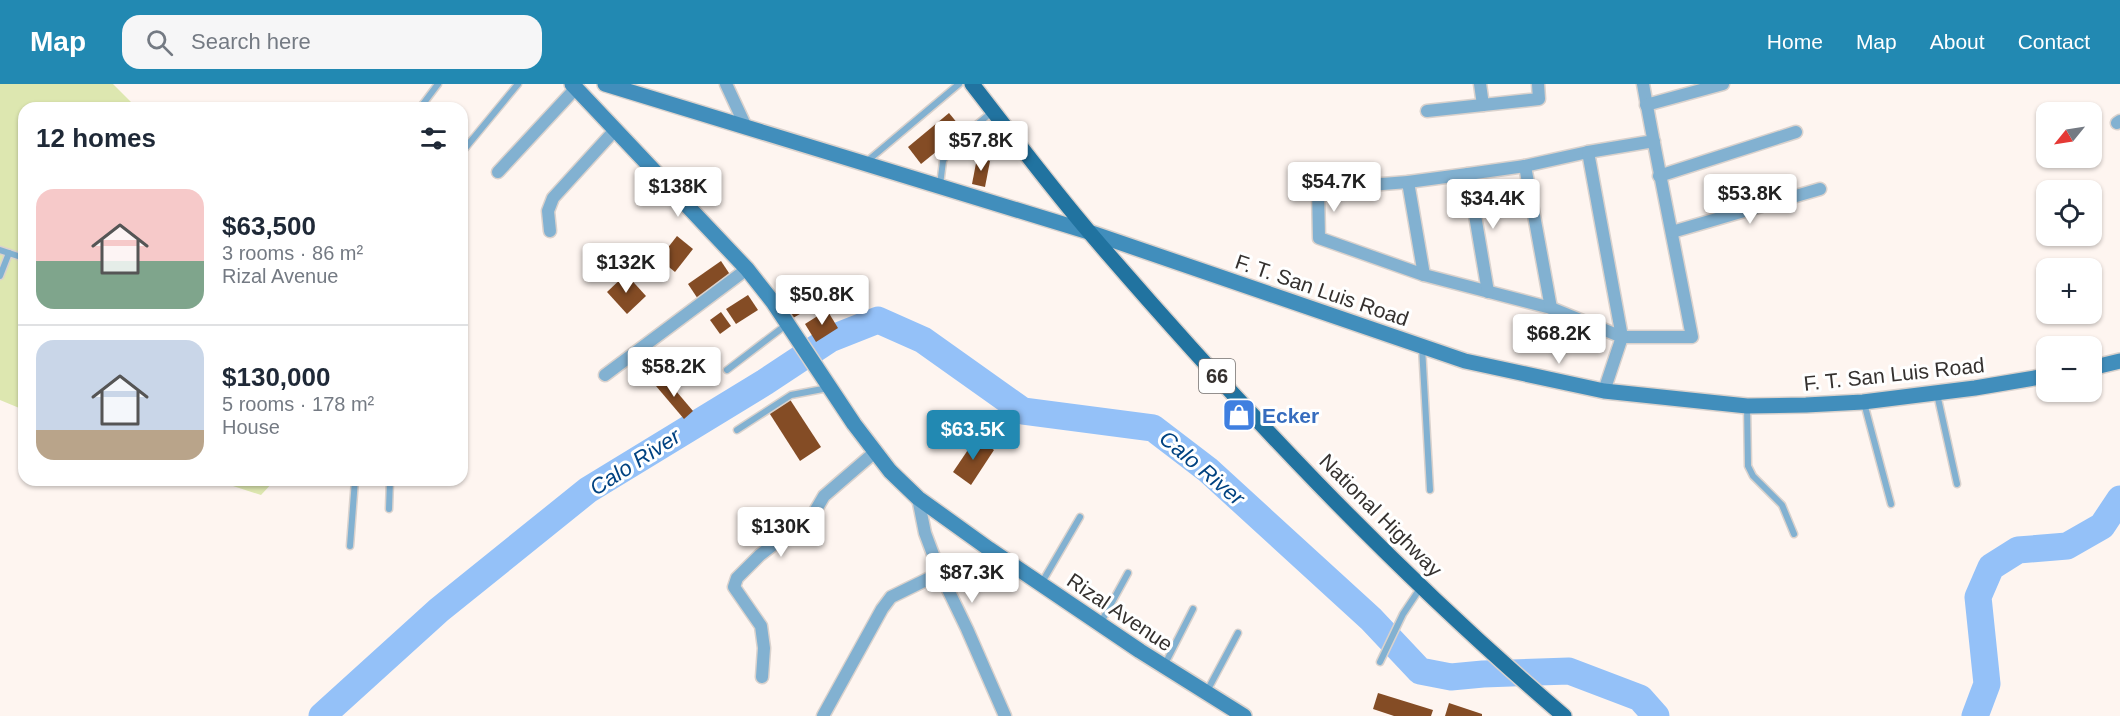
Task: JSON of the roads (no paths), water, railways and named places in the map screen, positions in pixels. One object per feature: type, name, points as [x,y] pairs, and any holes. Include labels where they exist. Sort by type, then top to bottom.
[{"type":"main road","name":"F. T. San Luis Road","points":[[605,84],[1089,232],[1465,361],[1604,391],[1747,406],[1863,402],[2036,378]]},
{"type":"main road","name":"National Highway","points":[[972,84],[1089,232],[1226,386],[1326,492],[1422,587],[1560,712]]},
{"type":"main road","name":"Rizal Avenue","points":[[574,86],[747,268],[875,452],[890,471],[918,498],[1099,624],[1244,716]]},
{"type":"main road","points":[[2102,365],[2120,361]]},
{"type":"street","points":[[726,84],[746,127]]},
{"type":"street","points":[[1480,84],[1483,105]]},
{"type":"street","points":[[1427,111],[1539,99],[1538,84]]},
{"type":"street","points":[[1642,84],[1654,141],[1659,176],[1692,337],[1622,337],[1551,308],[1424,275],[1319,238],[1318,189],[1408,182],[1525,166],[1654,141]]},
{"type":"street","points":[[1647,105],[1723,84]]},
{"type":"street","points":[[498,172],[574,86]]},
{"type":"street","points":[[550,231],[548,211],[553,198],[615,130]]},
{"type":"street","points":[[1659,176],[1796,132]]},
{"type":"street","points":[[1588,152],[1622,337],[1604,391]]},
{"type":"street","points":[[1525,166],[1551,308]]},
{"type":"street","points":[[1468,174],[1488,292]]},
{"type":"street","points":[[1408,182],[1424,275]]},
{"type":"street","points":[[1672,232],[1820,189]]},
{"type":"street","points":[[604,375],[622,364],[747,268]]},
{"type":"street","points":[[762,677],[764,648],[761,626],[735,587],[737,578],[760,555],[814,513],[824,496],[875,452]]},
{"type":"street","points":[[918,498],[925,533],[940,573],[1005,716]]},
{"type":"street","points":[[823,716],[882,609],[891,597],[940,573]]},
{"type":"lane","points":[[424,102],[438,84]]},
{"type":"lane","points":[[468,145],[518,84]]},
{"type":"lane","points":[[865,163],[958,84]]},
{"type":"lane","points":[[940,186],[943,161],[951,146],[993,111]]},
{"type":"lane","points":[[0,250],[18,256]]},
{"type":"lane","points":[[0,276],[9,253]]},
{"type":"lane","points":[[727,370],[787,325]]},
{"type":"lane","points":[[1422,347],[1430,490]]},
{"type":"lane","points":[[737,430],[791,395],[824,381]]},
{"type":"lane","points":[[1937,393],[1958,484]]},
{"type":"lane","points":[[1863,402],[1891,504]]},
{"type":"lane","points":[[1747,406],[1748,466],[1753,476],[1782,505],[1794,534]]},
{"type":"lane","points":[[350,546],[355,486]]},
{"type":"lane","points":[[389,509],[390,486]]},
{"type":"lane","points":[[1041,584],[1080,517]]},
{"type":"lane","points":[[1099,624],[1128,573]]},
{"type":"lane","points":[[1380,662],[1404,614],[1422,587]]},
{"type":"lane","points":[[1164,667],[1193,609]]},
{"type":"lane","points":[[1206,693],[1238,633]]},
{"type":"waterway","name":"Calo River","points":[[322,716],[439,610],[588,490],[765,382],[830,339],[878,320],[923,340],[1023,411],[1153,428],[1208,470],[1371,619],[1420,671],[1451,677],[1569,671],[1640,698],[1656,716]]},
{"type":"waterway","name":"Calo River","points":[[1975,716],[1987,684],[1978,597],[1991,567],[2018,550],[2067,546],[2102,526],[2120,499]]},
{"type":"place","name":"Ecker","points":[[1239,415]]}]
